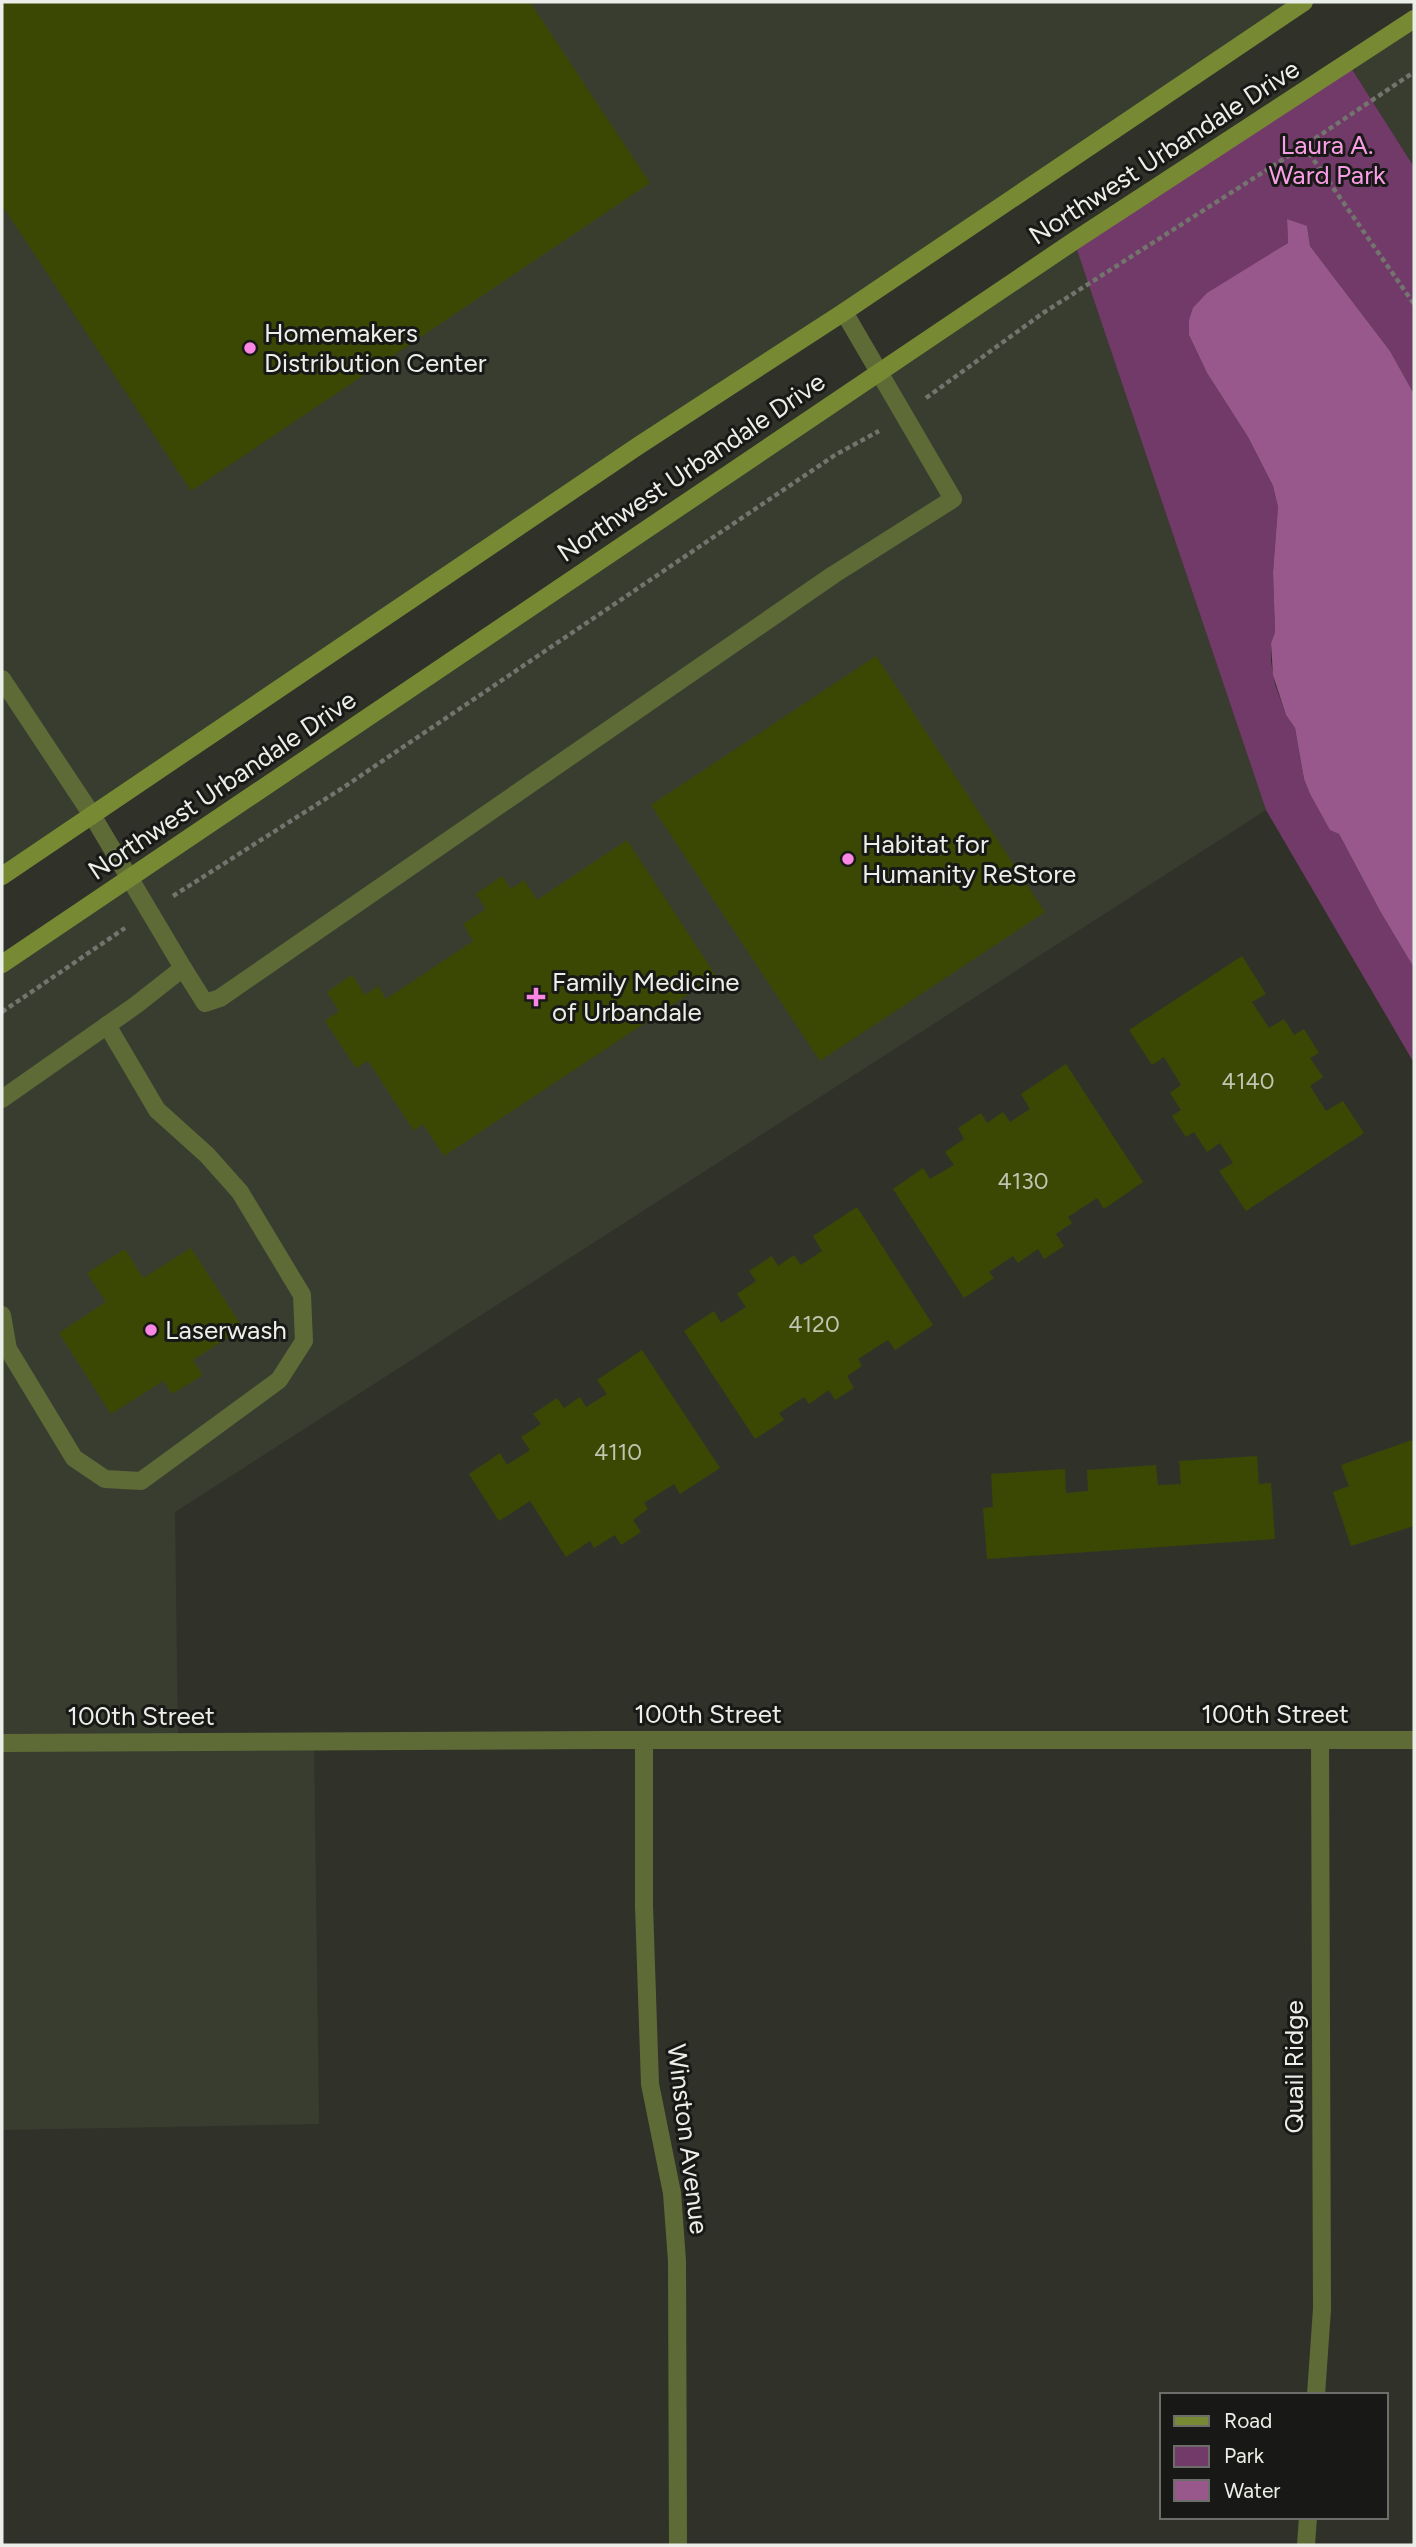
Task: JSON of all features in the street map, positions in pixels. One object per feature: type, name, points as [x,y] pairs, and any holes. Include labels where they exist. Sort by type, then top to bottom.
[{"type":"main road","name":"Northwest Urbandale Drive","points":[[2,876],[638,446],[844,312],[1304,2]]},
{"type":"main road","name":"Northwest Urbandale Drive","points":[[2,964],[879,372],[1414,19]]},
{"type":"street","points":[[2,679],[92,815],[205,1003],[220,998],[833,575],[953,499],[844,312]]},
{"type":"street","points":[[2,1099],[183,968]]},
{"type":"street","points":[[2,1315],[8,1349],[74,1458],[106,1479],[141,1481],[279,1380],[304,1341],[302,1295],[240,1192],[207,1155],[157,1110],[107,1025]]},
{"type":"street","name":"Winston Avenue","points":[[644,1740],[644,1906],[650,2084],[671,2193],[677,2261],[678,2545]]},
{"type":"street","name":"Quail Ridge","points":[[1316,2393],[1322,2309],[1320,1740]]},
{"type":"street","name":"100th Street","points":[[2,1743],[1414,1740]]},
{"type":"street","points":[[1306,2545],[1308,2519]]},
{"type":"path","points":[[2,1012],[148,912],[341,789],[835,455],[878,432],[1043,313],[1304,146],[1414,72]]},
{"type":"path","points":[[1304,146],[1414,304]]},
{"type":"shaded area","points":[[2,2],[1304,2],[2,876]]},
{"type":"shaded area","points":[[1414,19],[1414,167],[1348,63]]},
{"type":"shaded area","points":[[1074,241],[1266,810],[175,1512],[178,1742],[314,1741],[319,2124],[2,2130],[2,964]]},
{"type":"green space","name":"Laura A. Ward Park","points":[[1348,63],[1414,167],[1414,394],[1390,351],[1310,246],[1307,227],[1287,219],[1288,243],[1262,260],[1189,335],[1207,373],[1248,437],[1273,486],[1278,507],[1273,572],[1275,632],[1271,643],[1275,684],[1286,715],[1295,728],[1304,779],[1310,794],[1330,829],[1339,834],[1414,968],[1414,1063],[1266,810],[1074,241]]},
{"type":"water","points":[[1287,219],[1307,226],[1310,246],[1390,351],[1414,394],[1414,968],[1339,834],[1330,830],[1304,779],[1295,728],[1286,715],[1273,675],[1273,572],[1278,507],[1273,486],[1248,437],[1207,373],[1189,335],[1189,320],[1193,308],[1207,293],[1288,243]]},
{"type":"building","name":"Homemakers Distribution Center","points":[[2,2],[530,2],[650,183],[191,491],[2,205]]},
{"type":"building","name":"Habitat for Humanity ReStore","points":[[876,656],[1045,912],[820,1061],[651,805]]},
{"type":"building","name":"Family Medicine of Urbandale","points":[[627,840],[716,976],[444,1156],[423,1124],[414,1131],[368,1061],[356,1068],[325,1021],[339,1011],[327,992],[352,975],[365,995],[378,986],[386,999],[473,941],[463,924],[486,909],[476,894],[502,876],[511,889],[524,880],[537,900]]},
{"type":"building","points":[[1242,956],[1266,994],[1252,1002],[1269,1028],[1284,1019],[1294,1035],[1304,1029],[1319,1053],[1310,1058],[1323,1077],[1310,1086],[1326,1111],[1343,1101],[1364,1133],[1246,1211],[1219,1171],[1233,1163],[1220,1143],[1207,1152],[1194,1132],[1186,1137],[1172,1116],[1181,1110],[1170,1093],[1181,1085],[1164,1057],[1152,1065],[1129,1030]]},
{"type":"building","points":[[1066,1064],[1143,1182],[1104,1209],[1097,1198],[1068,1217],[1072,1223],[1056,1234],[1064,1246],[1044,1259],[1038,1249],[1018,1263],[1013,1256],[989,1272],[994,1278],[964,1298],[893,1189],[923,1168],[930,1179],[954,1165],[945,1152],[964,1139],[958,1128],[981,1113],[987,1123],[1003,1112],[1010,1122],[1030,1109],[1021,1094]]},
{"type":"building","points":[[857,1207],[933,1325],[895,1350],[888,1340],[858,1359],[862,1366],[847,1376],[854,1388],[835,1400],[829,1390],[809,1404],[804,1397],[779,1413],[784,1420],[755,1439],[684,1331],[714,1311],[721,1323],[746,1307],[737,1294],[756,1281],[749,1271],[772,1256],[778,1266],[794,1255],[801,1265],[822,1251],[813,1236]]},
{"type":"building","name":"Laserwash","points":[[191,1248],[243,1328],[193,1360],[203,1375],[172,1394],[163,1381],[111,1414],[59,1333],[106,1302],[87,1273],[125,1249],[143,1278]]},
{"type":"building","points":[[642,1350],[720,1468],[680,1494],[674,1484],[644,1503],[648,1509],[633,1520],[641,1532],[621,1545],[615,1535],[594,1548],[590,1541],[566,1557],[530,1501],[499,1521],[469,1474],[500,1453],[507,1465],[530,1450],[521,1437],[541,1424],[533,1414],[557,1398],[564,1408],[580,1397],[586,1407],[607,1394],[597,1380]]},
{"type":"building","points":[[1412,1440],[1414,1526],[1351,1546],[1333,1492],[1349,1486],[1341,1465]]},
{"type":"building","points":[[1257,1456],[1259,1484],[1271,1483],[1275,1539],[987,1559],[983,1508],[993,1507],[991,1474],[1065,1469],[1066,1493],[1088,1491],[1087,1470],[1156,1465],[1158,1485],[1181,1484],[1179,1461]]},
{"type":"place","name":"Homemakers Distribution Center","points":[[250,348]]},
{"type":"place","name":"Habitat for Humanity ReStore","points":[[848,859]]},
{"type":"place","name":"Family Medicine of Urbandale","points":[[536,997]]},
{"type":"place","name":"Laserwash","points":[[151,1330]]}]
